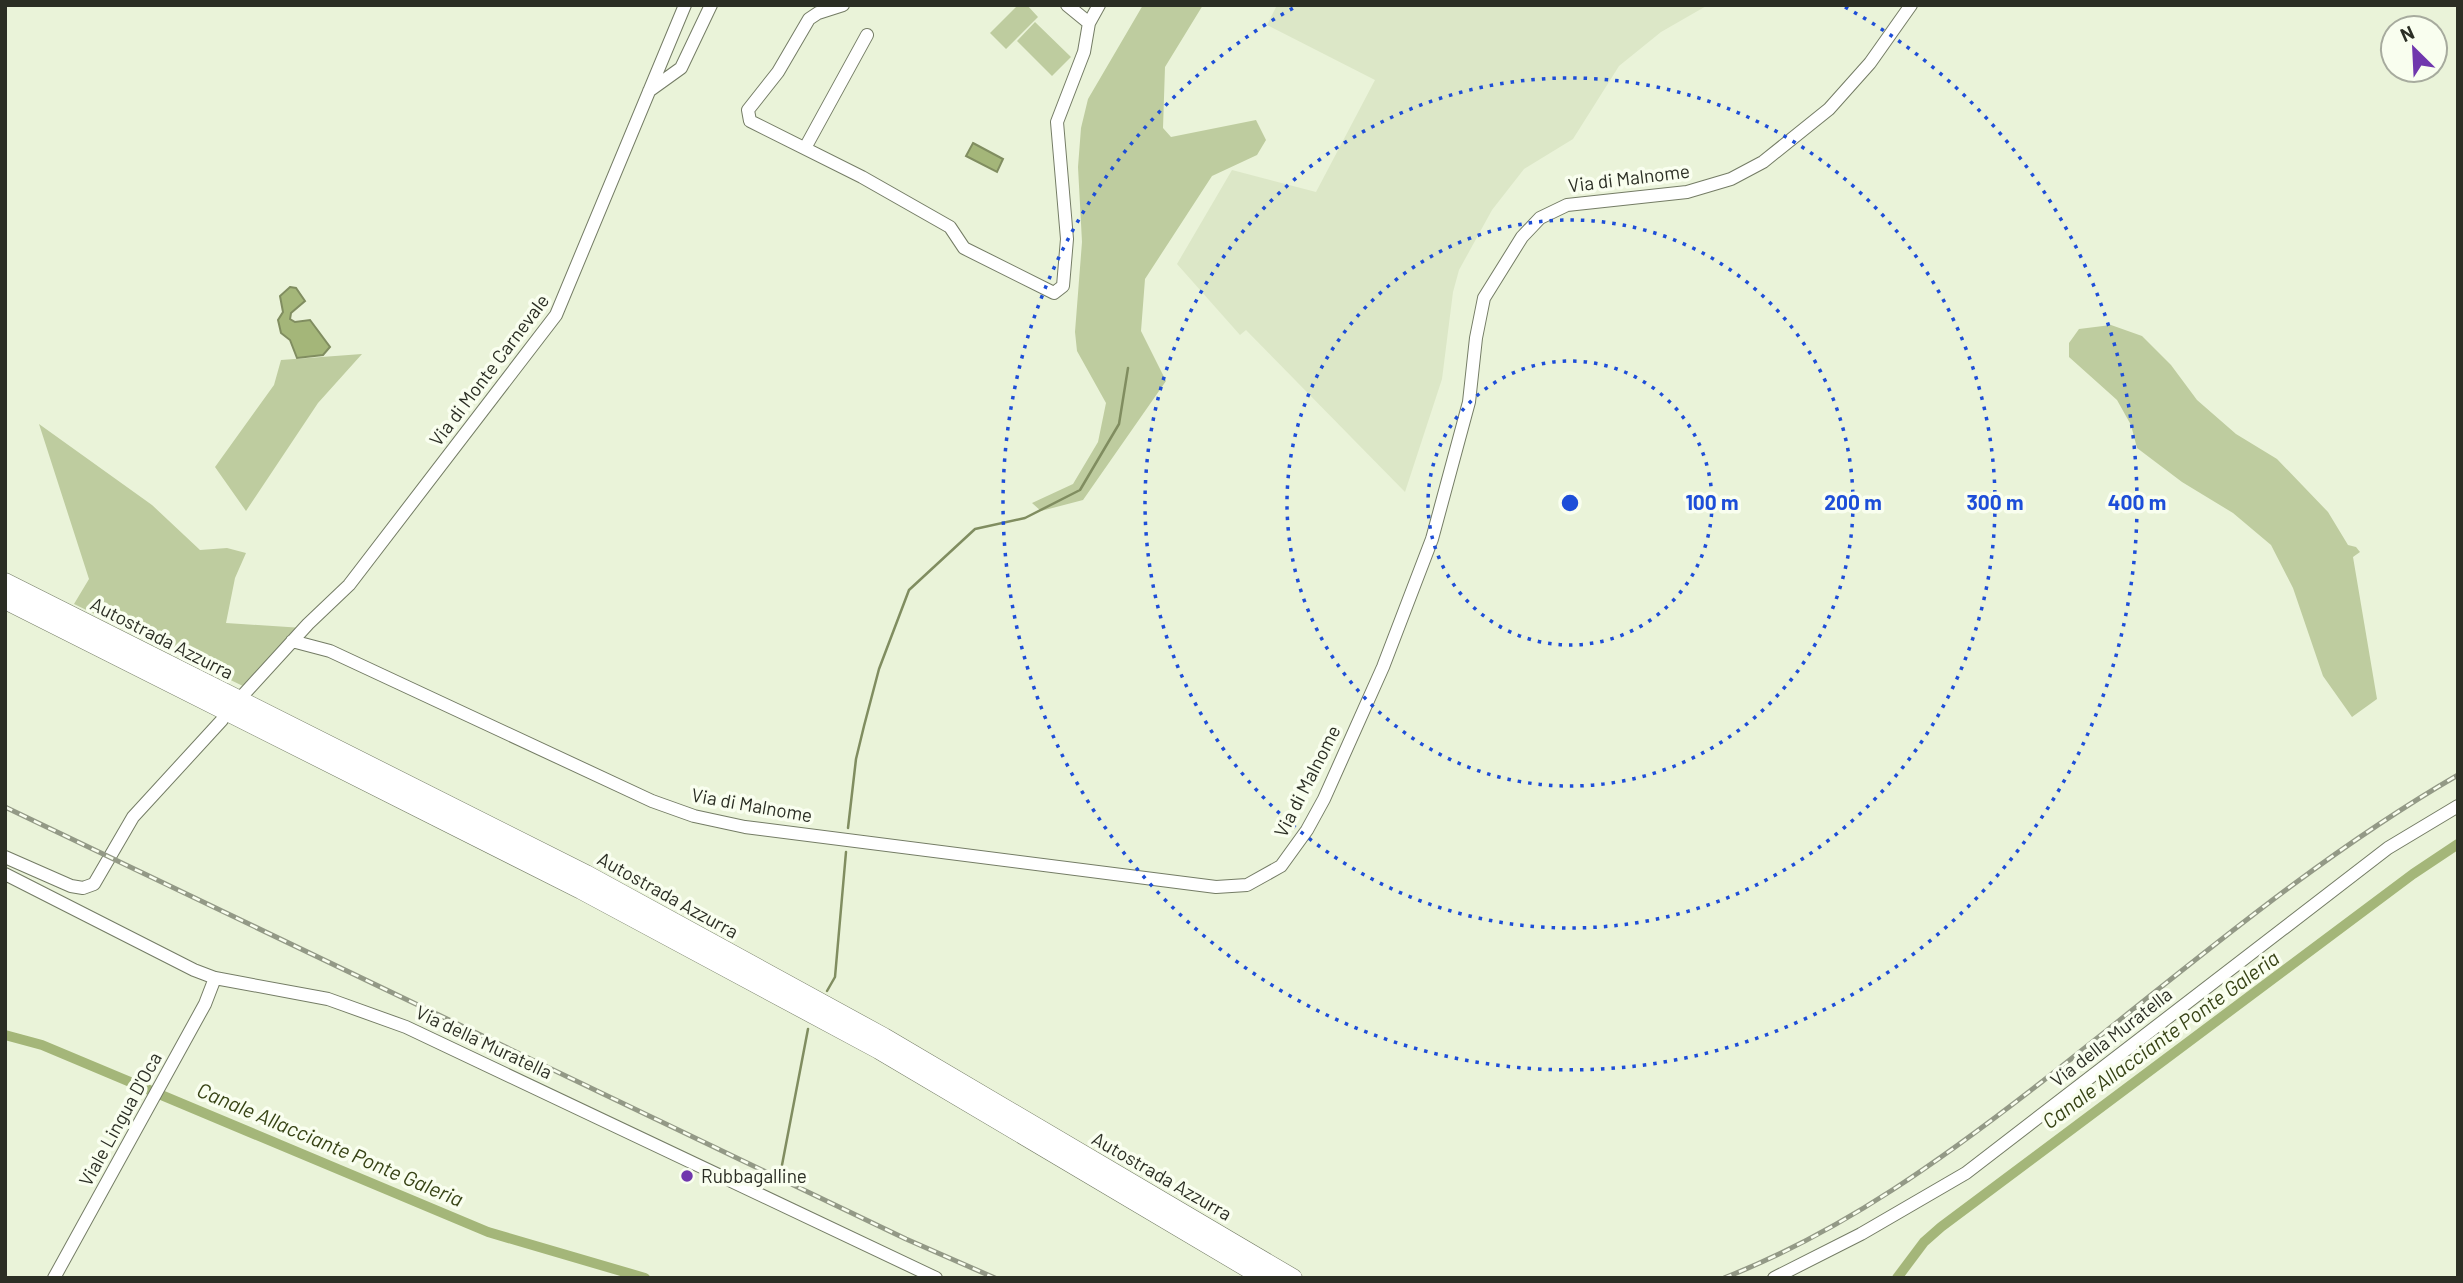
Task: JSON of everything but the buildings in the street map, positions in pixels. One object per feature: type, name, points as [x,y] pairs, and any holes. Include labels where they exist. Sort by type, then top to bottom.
[{"type":"highway","name":"Autostrada Azzurra","points":[[5,582],[586,874],[884,1037],[1293,1278]]},
{"type":"highway","name":"Autostrada Azzurra","points":[[5,600],[677,941],[879,1050],[1264,1278]]},
{"type":"street","name":"Via di Monte Carnevale","points":[[292,641],[349,584],[383,543],[556,316],[685,5]]},
{"type":"street","points":[[649,91],[681,68],[711,5]]},
{"type":"street","points":[[843,5],[818,13],[808,21],[747,114],[754,125],[805,148],[950,228],[964,248],[1056,293],[1063,286],[1067,247],[1057,122],[1084,52],[1089,23],[1099,5]]},
{"type":"street","points":[[1067,5],[1089,23]]},
{"type":"street","name":"Via di Malnome","points":[[292,641],[330,651],[652,800],[707,819],[759,829],[1216,887],[1247,885],[1281,866],[1307,830],[1383,667],[1432,539],[1451,471],[1469,402],[1475,338],[1484,298],[1522,237],[1540,218],[1567,205],[1687,192],[1731,179],[1763,162],[1829,109],[1870,63],[1912,5]]},
{"type":"street","points":[[805,148],[867,35]]},
{"type":"street","points":[[244,694],[292,641]]},
{"type":"street","points":[[5,857],[75,887],[94,884],[133,817],[222,720]]},
{"type":"street","name":"Via della Muratella","points":[[1774,1278],[1898,1214],[1966,1173],[2388,848],[2458,806]]},
{"type":"street","name":"Via della Muratella","points":[[5,874],[100,925],[215,978],[328,999],[368,1011],[936,1278]]},
{"type":"street","name":"Viale Lingua D'Oca","points":[[54,1278],[205,1004],[215,978]]},
{"type":"shaded area","points":[[1018,5],[1027,5],[1038,17],[1006,49],[990,33]]},
{"type":"shaded area","points":[[1143,5],[1203,5],[1165,67],[1163,128],[1171,137],[1256,120],[1266,140],[1257,155],[1212,176],[1145,279],[1141,331],[1166,381],[1083,500],[1041,511],[1032,503],[1073,484],[1098,442],[1106,403],[1077,351],[1075,332],[1082,242],[1078,167],[1081,128],[1088,99]]},
{"type":"shaded area","points":[[1277,5],[1708,5],[1661,32],[1619,66],[1573,139],[1524,169],[1492,210],[1459,270],[1453,292],[1442,379],[1405,492],[1246,330],[1240,335],[1177,264],[1232,170],[1316,192],[1375,80],[1267,25]]},
{"type":"shaded area","points":[[1035,22],[1071,57],[1052,76],[1017,41]]},
{"type":"shaded area","points":[[973,143],[1003,159],[997,172],[966,156]]},
{"type":"shaded area","points":[[290,287],[296,288],[305,301],[291,313],[290,319],[295,322],[310,320],[330,347],[323,355],[297,358],[290,340],[281,333],[278,320],[283,312],[280,296]]},
{"type":"shaded area","points":[[2111,325],[2142,336],[2171,365],[2197,400],[2236,434],[2277,459],[2328,512],[2348,545],[2356,547],[2360,552],[2353,557],[2377,699],[2352,717],[2323,676],[2293,588],[2271,545],[2233,513],[2182,482],[2137,448],[2131,425],[2117,400],[2069,357],[2069,343],[2079,329]]},
{"type":"shaded area","points":[[362,354],[318,403],[246,511],[215,467],[274,385],[281,360]]},
{"type":"shaded area","points":[[39,424],[152,505],[200,550],[227,548],[246,553],[235,578],[226,623],[303,628],[247,688],[74,604],[89,579]]},
{"type":"waterway","points":[[848,828],[856,759],[864,726],[879,669],[909,590],[975,529],[1025,518],[1080,490],[1119,424],[1128,368]]},
{"type":"waterway","name":"Canale Allacciante Ponte Galeria","points":[[1897,1278],[1924,1242],[1941,1227],[2413,874],[2458,844]]},
{"type":"waterway","points":[[827,991],[835,977],[846,852]]},
{"type":"waterway","points":[[782,1165],[808,1029]]},
{"type":"waterway","name":"Canale Allacciante Ponte Galeria","points":[[5,1035],[42,1045],[488,1232],[645,1278]]},
{"type":"railway","points":[[1724,1278],[1768,1259],[1853,1215],[1933,1163],[2299,880],[2351,843],[2458,775]]},
{"type":"railway","points":[[5,807],[906,1239],[995,1278]]},
{"type":"place","name":"Rubbagalline","points":[[687,1176]]}]
